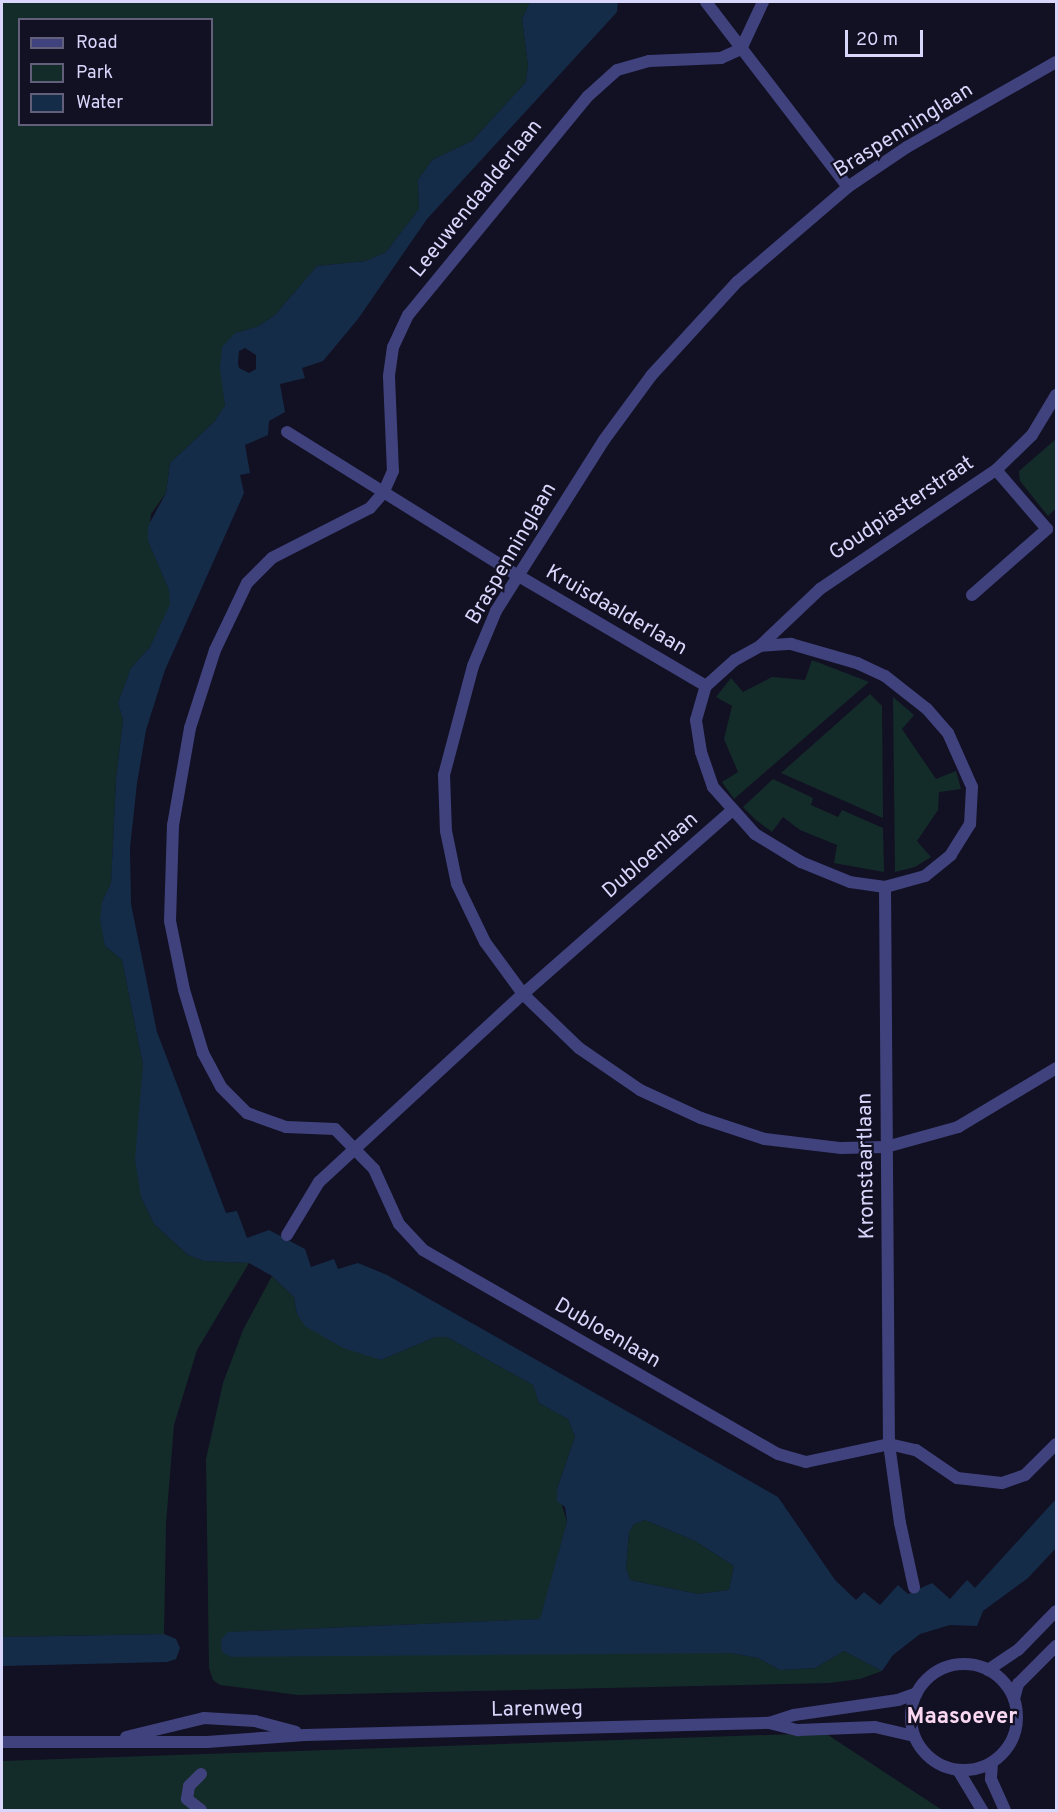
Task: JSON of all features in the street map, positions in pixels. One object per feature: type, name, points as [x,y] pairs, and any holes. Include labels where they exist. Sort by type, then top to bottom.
[{"type":"street","points":[[706,2],[848,187]]},
{"type":"street","points":[[741,49],[763,2]]},
{"type":"street","name":"Leeuwendaalderlaan","points":[[383,493],[393,471],[389,377],[393,347],[408,315],[467,239],[588,96],[617,70],[650,61],[721,58],[741,49]]},
{"type":"street","name":"Braspenninglaan","points":[[1056,62],[907,147],[848,187],[738,282],[651,376],[604,440],[496,611],[472,666],[444,776],[446,831],[457,884],[486,942],[523,994],[579,1048],[640,1090],[701,1118],[765,1138],[841,1148],[886,1147],[958,1127],[1056,1068]]},
{"type":"street","name":"Goudpiasterstraat","points":[[760,646],[820,589],[996,470],[1032,435],[1056,396]]},
{"type":"street","name":"Kruisdaalderlaan","points":[[287,432],[517,575],[706,686]]},
{"type":"street","points":[[972,595],[1047,529],[996,470]]},
{"type":"street","points":[[358,1149],[335,1129],[286,1127],[247,1113],[221,1087],[203,1053],[184,990],[170,921],[173,825],[190,728],[215,650],[247,583],[272,558],[370,508],[383,493]]},
{"type":"street","points":[[791,644],[810,648],[885,676],[927,709],[948,734],[966,765],[972,787],[970,824],[951,855],[925,876],[885,887],[850,882],[801,862],[755,834],[731,812],[713,787],[701,752],[696,720],[706,686],[735,660],[760,646],[791,644]]},
{"type":"street","name":"Dubloenlaan","points":[[287,1235],[319,1182],[358,1149],[523,994],[731,812]]},
{"type":"street","name":"Kromstaartlaan","points":[[885,887],[889,1444],[900,1523],[914,1587]]},
{"type":"street","name":"Dubloenlaan","points":[[358,1149],[374,1169],[399,1224],[423,1250],[778,1454],[806,1462],[889,1444]]},
{"type":"street","points":[[889,1444],[916,1450],[957,1478],[1002,1483],[1024,1475],[1056,1443]]},
{"type":"street","points":[[988,1670],[1018,1650],[1056,1611]]},
{"type":"street","points":[[1014,1699],[1018,1684],[1056,1646]]},
{"type":"street","points":[[968,1664],[988,1670],[1004,1682],[1014,1699],[1017,1713],[1014,1735],[1003,1754],[992,1763],[958,1770],[932,1759],[914,1736],[911,1714],[917,1693],[930,1677],[948,1666],[968,1664]]},
{"type":"street","name":"Larenweg","points":[[769,1723],[794,1715],[898,1700],[917,1693]]},
{"type":"street","name":"Larenweg","points":[[110,1741],[204,1718],[255,1721],[305,1735]]},
{"type":"street","name":"Larenweg","points":[[2,1742],[207,1742],[305,1735],[769,1723],[798,1730],[875,1727],[914,1736]]},
{"type":"street","points":[[992,1763],[991,1779],[1005,1810]]},
{"type":"street","points":[[958,1770],[982,1810]]},
{"type":"street","points":[[201,1774],[189,1786],[187,1799],[201,1810]]},
{"type":"green space","points":[[2,2],[530,2],[522,19],[528,65],[526,82],[472,141],[432,160],[418,180],[419,209],[386,252],[366,261],[317,266],[275,315],[257,327],[235,333],[224,391],[225,405],[215,421],[170,463],[166,493],[151,514],[148,541],[169,590],[171,604],[150,647],[131,668],[118,703],[123,720],[116,780],[111,883],[102,902],[105,946],[122,960],[143,1065],[141,1197],[154,1224],[188,1255],[204,1261],[249,1263],[197,1350],[174,1425],[166,1524],[164,1634],[2,1637]]},
{"type":"green space","points":[[1056,439],[1056,508],[1048,516],[1020,481],[1019,471]]},
{"type":"green space","points":[[812,660],[869,682],[734,799],[722,782],[738,772],[724,739],[732,706],[716,697],[731,678],[743,692],[772,677],[805,680]]},
{"type":"green space","points":[[870,694],[882,706],[883,818],[781,773]]},
{"type":"green space","points":[[893,697],[914,715],[902,729],[936,779],[956,771],[961,789],[939,792],[938,810],[917,841],[931,857],[915,867],[895,872]]},
{"type":"green space","points":[[773,779],[813,798],[811,805],[838,817],[842,810],[883,828],[884,872],[834,863],[837,845],[800,830],[783,817],[772,832],[756,820],[743,807]]},
{"type":"green space","points":[[272,1276],[294,1297],[297,1314],[381,1360],[435,1337],[447,1337],[533,1385],[539,1403],[568,1419],[575,1437],[557,1489],[567,1522],[541,1619],[229,1632],[531,1653],[731,1653],[758,1658],[780,1670],[815,1668],[844,1651],[882,1671],[860,1679],[829,1683],[298,1695],[220,1685],[213,1680],[209,1668],[206,1459],[223,1383],[243,1330]]},
{"type":"green space","points":[[645,1520],[695,1541],[734,1566],[729,1590],[698,1594],[630,1580],[626,1568],[629,1532],[634,1524]]},
{"type":"green space","points":[[825,1733],[942,1810],[2,1810],[2,1761]]},
{"type":"water","points":[[530,2],[618,2],[617,12],[427,219],[358,319],[323,361],[302,368],[305,378],[280,384],[285,412],[269,421],[268,435],[245,445],[250,473],[240,475],[244,493],[165,670],[146,730],[137,783],[130,848],[131,904],[157,1032],[226,1213],[237,1211],[247,1238],[269,1230],[305,1249],[311,1267],[334,1259],[338,1269],[358,1263],[387,1275],[778,1497],[835,1580],[856,1600],[864,1592],[880,1605],[898,1585],[908,1594],[932,1583],[950,1599],[967,1580],[975,1588],[1056,1499],[1056,1548],[1028,1578],[983,1611],[977,1626],[950,1625],[920,1634],[893,1655],[882,1671],[844,1651],[815,1668],[780,1670],[758,1658],[731,1653],[231,1657],[222,1652],[221,1640],[228,1632],[540,1619],[567,1522],[565,1507],[557,1501],[557,1489],[575,1437],[568,1419],[539,1403],[533,1385],[447,1337],[435,1337],[381,1360],[343,1348],[305,1326],[297,1314],[294,1297],[272,1276],[249,1263],[204,1261],[188,1255],[154,1224],[141,1197],[135,1159],[143,1065],[122,960],[105,946],[100,920],[102,902],[111,883],[116,780],[123,720],[118,703],[131,668],[150,647],[170,604],[169,590],[148,541],[148,526],[166,493],[170,463],[215,421],[225,405],[220,368],[222,347],[235,333],[257,327],[275,315],[317,266],[366,261],[386,252],[419,209],[418,180],[432,160],[472,141],[526,82],[528,65],[522,19]],"holes":[[[245,348],[256,355],[256,369],[249,373],[239,368],[238,363],[239,351]],[[645,1520],[695,1541],[734,1566],[729,1590],[698,1594],[630,1580],[626,1568],[629,1532],[634,1524]]]},
{"type":"water","points":[[164,1634],[176,1639],[180,1648],[176,1659],[167,1662],[2,1666],[2,1637]]},
{"type":"district","name":"Maasoever","points":[[962,1718]]}]
